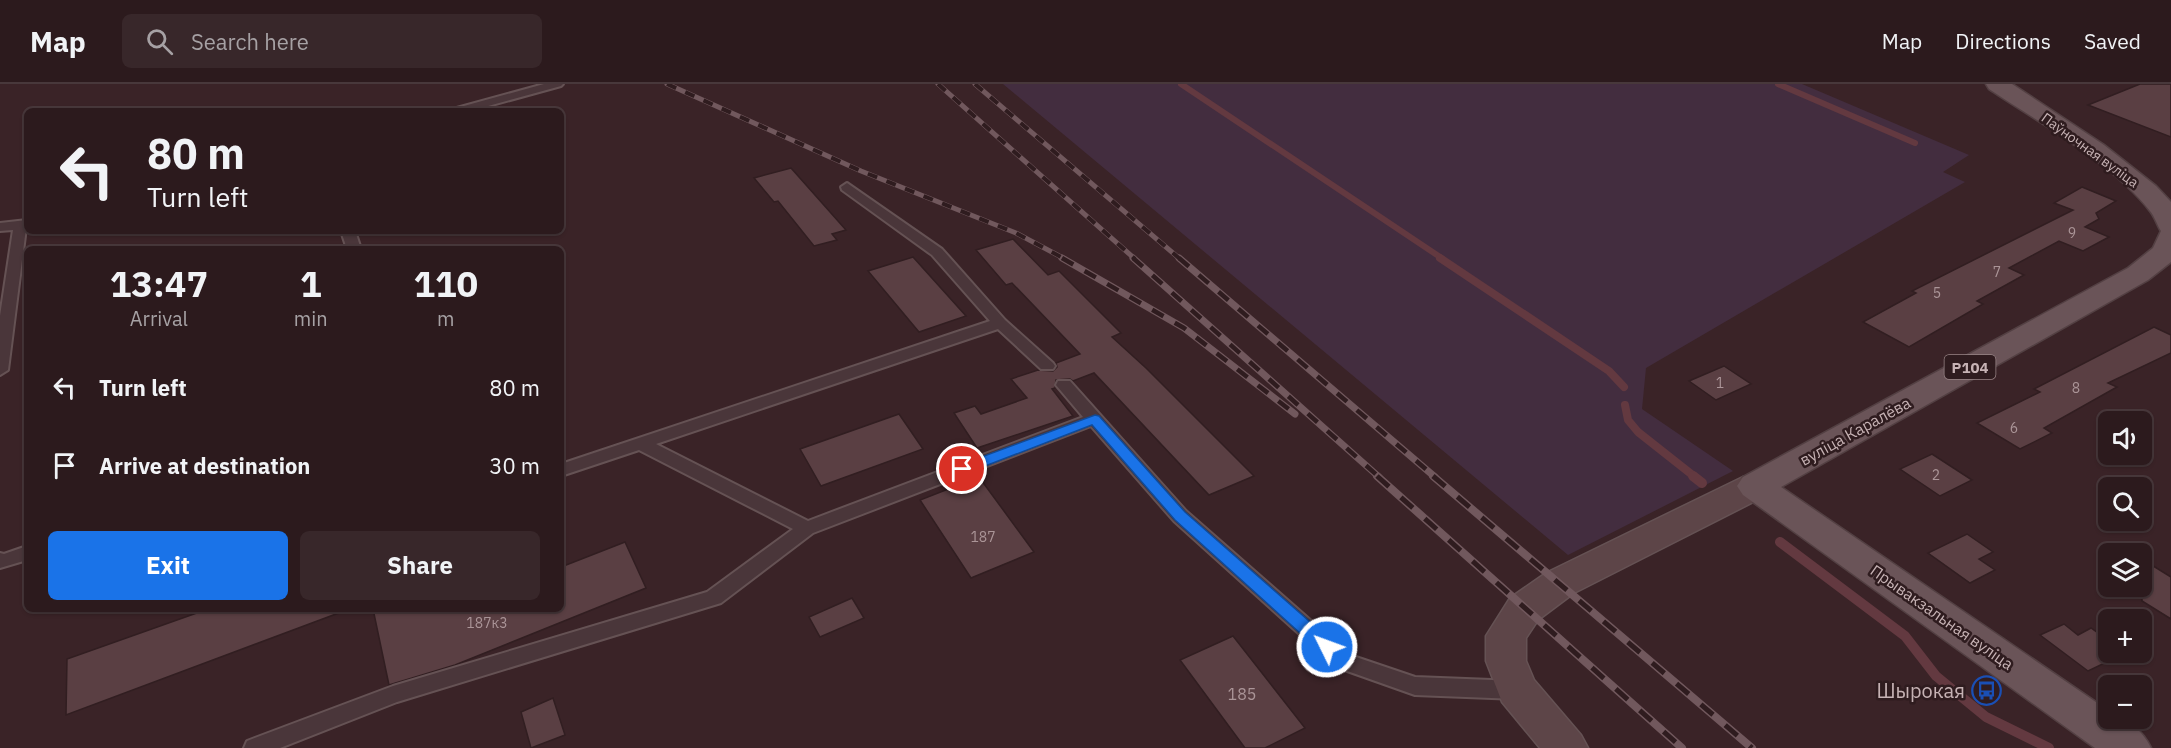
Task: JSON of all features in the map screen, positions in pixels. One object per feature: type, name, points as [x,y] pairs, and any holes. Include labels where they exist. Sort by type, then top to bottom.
[{"type":"main road","name":"Паўночная вуліца","points":[[1997,84],[2126,172],[2158,201],[2170,219],[2171,226]]},
{"type":"main road","name":"вуліца Каралёва","points":[[1517,690],[1506,661],[1506,636],[1524,609],[1560,583],[1755,486],[2138,274],[2166,252],[2171,236]]},
{"type":"main road","name":"Прывакзальная вуліца","points":[[1755,486],[2129,748]]},
{"type":"main road","points":[[1517,690],[1566,748]]},
{"type":"lane","points":[[468,108],[556,84]]},
{"type":"lane","points":[[848,187],[937,252],[1000,322],[1047,366]]},
{"type":"lane","points":[[0,227],[23,225],[0,370]]},
{"type":"lane","points":[[564,469],[1000,322]]},
{"type":"lane","points":[[1064,385],[1180,516],[1343,661],[1415,686],[1517,690]]},
{"type":"lane","points":[[255,748],[393,695],[714,598],[807,528],[1095,419]]},
{"type":"lane","points":[[640,443],[807,528]]},
{"type":"lane","points":[[1,561],[24,554]]},
{"type":"shaded area","points":[[1003,84],[1802,84],[1969,155],[1943,172],[1965,182],[1646,368],[1642,409],[1733,471],[1568,555]]},
{"type":"building","points":[[2140,84],[2171,84],[2171,137],[2088,105]]},
{"type":"building","points":[[791,168],[846,230],[832,234],[837,240],[814,246],[778,201],[774,202],[754,178]]},
{"type":"building","points":[[2082,187],[2116,201],[2096,213],[2099,219],[2085,227],[2109,237],[2083,251],[2059,241],[2009,268],[2024,275],[1977,301],[1983,304],[1909,347],[1863,322],[1916,293],[1912,291],[2073,210],[2054,203]]},
{"type":"building","points":[[1013,239],[1048,275],[1059,271],[1121,333],[1112,337],[1254,476],[1209,495],[1094,373],[1073,381],[1070,379],[1056,380],[1055,388],[1052,389],[1073,416],[977,448],[954,413],[975,406],[981,414],[1027,398],[1011,379],[1038,370],[1053,371],[1057,367],[1056,363],[1080,354],[1012,283],[1006,285],[976,250]]},
{"type":"building","points":[[913,257],[966,316],[919,332],[868,271]]},
{"type":"building","points":[[2154,327],[2171,335],[2171,353],[2108,383],[2117,387],[2044,428],[2052,433],[2020,449],[1977,423],[2040,392],[2034,389]]},
{"type":"building","points":[[1724,366],[1751,384],[1716,400],[1689,381]]},
{"type":"building","points":[[899,414],[923,449],[821,486],[800,449]]},
{"type":"building","points":[[1932,454],[1972,480],[1940,496],[1900,469]]},
{"type":"building","points":[[979,477],[1034,552],[971,578],[920,500]]},
{"type":"building","points":[[1967,534],[1993,552],[1979,559],[1995,570],[1970,583],[1928,553]]},
{"type":"building","points":[[625,542],[646,588],[455,665],[389,685],[374,612],[564,612],[564,566]]},
{"type":"building","points":[[2152,565],[2171,577],[2171,619],[2142,601],[2142,597],[2152,597]]},
{"type":"building","points":[[852,598],[864,618],[820,637],[809,617]]},
{"type":"building","points":[[200,612],[341,612],[66,715],[67,659]]},
{"type":"building","points":[[2064,624],[2078,635],[2091,628],[2098,633],[2098,663],[2105,663],[2088,671],[2040,635]]},
{"type":"building","points":[[1233,636],[1305,728],[1265,748],[1245,748],[1180,660]]},
{"type":"building","points":[[553,698],[565,735],[531,748],[521,712]]},
{"type":"waterway","points":[[1181,84],[1443,259]]},
{"type":"waterway","points":[[1778,84],[1915,143]]},
{"type":"waterway","points":[[1440,258],[1609,371],[1624,387]]},
{"type":"waterway","points":[[1625,405],[1628,420],[1638,432],[1695,477]]},
{"type":"waterway","points":[[1693,476],[1702,483]]},
{"type":"waterway","points":[[1780,542],[1905,636],[1936,676],[1986,717],[2049,748]]},
{"type":"railway","points":[[667,84],[861,171],[1016,233],[1065,259]]},
{"type":"railway","points":[[938,84],[1135,259]]},
{"type":"railway","points":[[975,84],[1180,259]]},
{"type":"railway","points":[[1062,258],[1184,328],[1295,414]]},
{"type":"railway","points":[[1133,258],[1379,477]]},
{"type":"railway","points":[[1179,258],[1435,477]]},
{"type":"railway","points":[[1377,476],[1682,748]]},
{"type":"railway","points":[[1433,476],[1752,748]]},
{"type":"place","name":"Шырокая","points":[[1986,690]]},
{"type":"route","points":[[962,469],[1095,419],[1180,516],[1327,647]]}]
